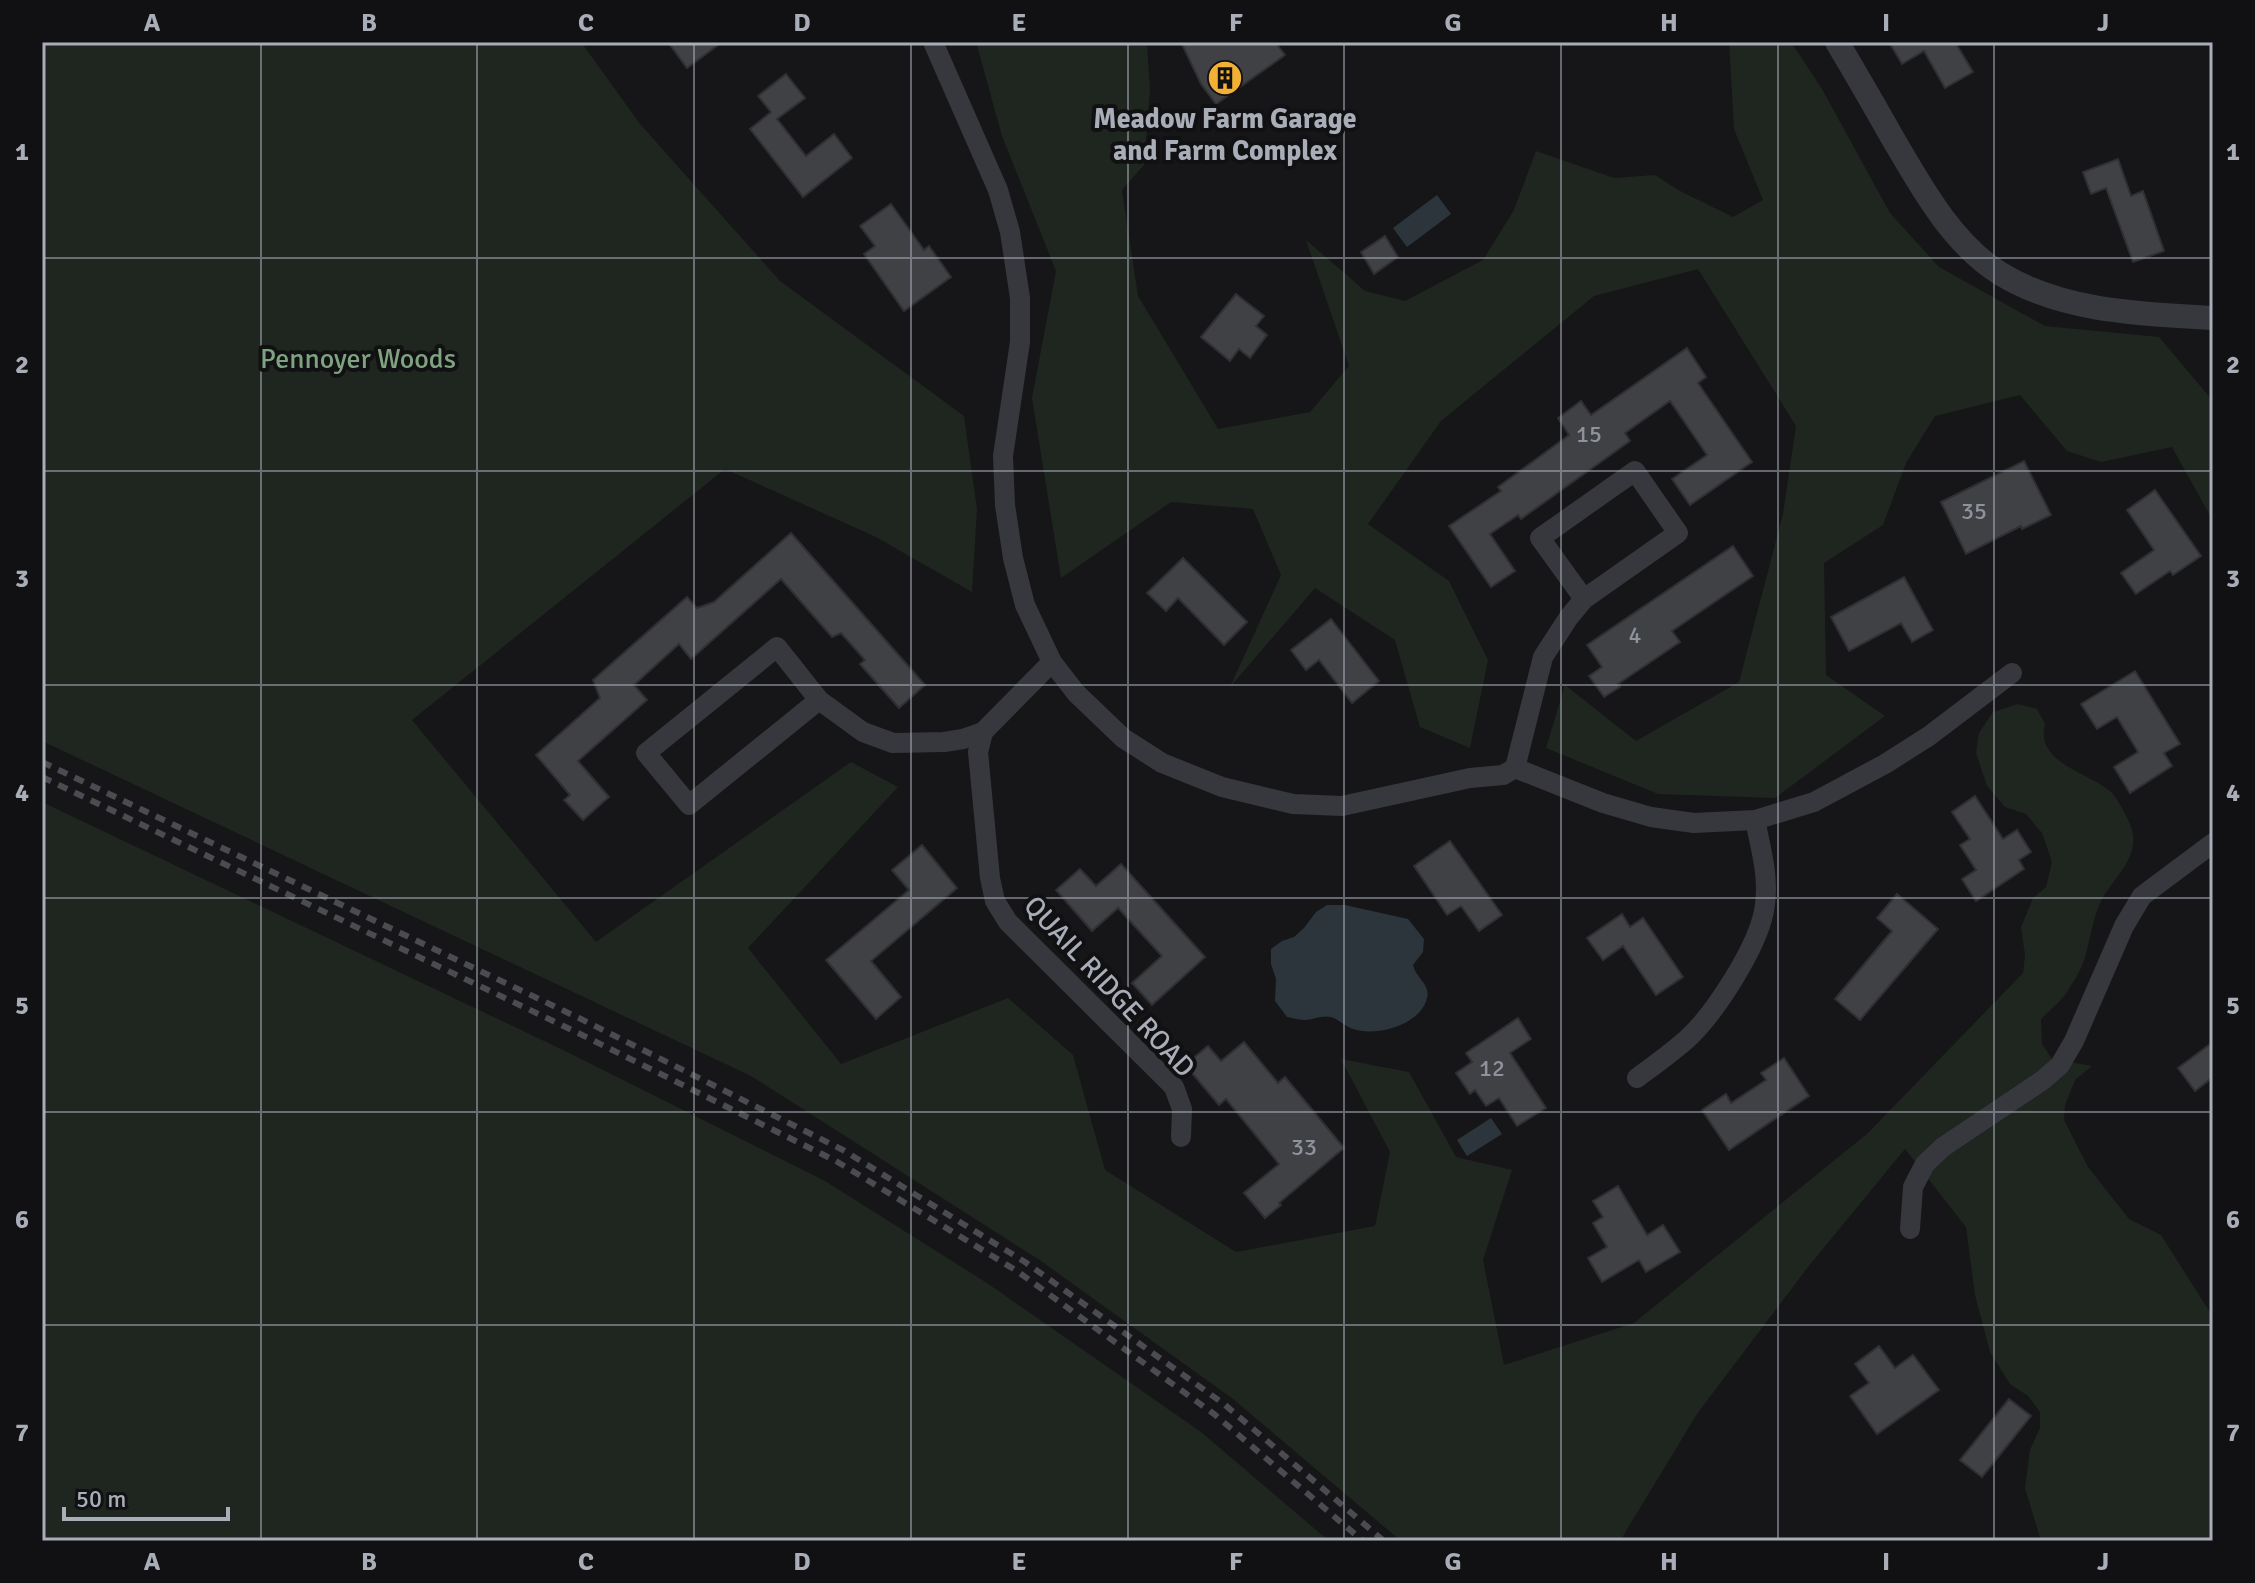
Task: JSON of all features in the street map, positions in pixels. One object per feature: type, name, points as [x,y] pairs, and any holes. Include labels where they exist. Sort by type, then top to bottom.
[{"type":"street","points":[[933,42],[998,190],[1010,232],[1020,298],[1020,342],[1003,456],[1005,505],[1013,558],[1025,605],[1052,662],[1076,693],[1123,738],[1162,763],[1222,787],[1293,804],[1342,806],[1470,778],[1503,775],[1515,768],[1543,657],[1569,617],[1584,599],[1678,533],[1635,471],[1540,538],[1584,599]]},
{"type":"street","points":[[1837,42],[1938,211],[1976,255],[2001,274],[2058,298],[2097,308],[2213,318]]},
{"type":"street","points":[[819,700],[689,805],[646,753],[777,647],[819,700],[863,732],[893,743],[944,742],[983,732],[1052,662]]},
{"type":"street","points":[[1515,768],[1603,803],[1651,817],[1694,823],[1755,820],[1814,802],[1885,764],[1929,736],[2012,673]]},
{"type":"street","name":"QUAIL RIDGE ROAD","points":[[983,732],[978,752],[995,901],[1008,922],[1174,1087],[1182,1109],[1181,1137]]},
{"type":"street","points":[[1637,1078],[1688,1039],[1721,999],[1748,955],[1764,911],[1766,870],[1755,820]]},
{"type":"street","points":[[1910,1229],[1913,1187],[1925,1164],[1943,1147],[2043,1080],[2060,1065],[2074,1041],[2124,926],[2142,896],[2213,843]]},
{"type":"green space","name":"Pennoyer Woods","points":[[42,42],[581,42],[640,124],[780,281],[964,416],[977,509],[972,592],[876,537],[725,469],[412,720],[596,942],[851,762],[898,787],[748,948],[841,1064],[1008,998],[1073,1055],[1105,1170],[1236,1252],[1375,1226],[1390,1152],[1341,1059],[1409,1072],[1456,1157],[1512,1170],[1483,1260],[1504,1365],[1634,1323],[1868,1133],[2023,973],[2025,955],[2021,927],[2033,898],[2046,887],[2052,862],[2042,833],[2026,814],[2005,807],[1987,786],[1976,753],[1979,733],[1993,712],[2018,704],[2037,709],[2045,724],[2044,738],[2048,749],[2067,766],[2112,793],[2132,830],[2129,859],[2101,901],[2081,969],[2064,996],[2041,1019],[2042,1044],[2052,1059],[2092,1066],[2075,1080],[2065,1105],[2064,1120],[2088,1167],[2129,1219],[2161,1235],[2213,1317],[2213,1541],[2041,1541],[2025,1488],[2030,1450],[2040,1428],[2040,1412],[2028,1396],[2010,1384],[1990,1352],[1975,1295],[1966,1227],[1905,1149],[1808,1267],[1697,1414],[1620,1541],[1401,1541],[1233,1399],[1041,1261],[751,1076],[42,741]]},
{"type":"green space","points":[[976,42],[1147,42],[1150,90],[1144,165],[1122,190],[1138,296],[1218,429],[1310,412],[1349,366],[1306,240],[1365,291],[1405,301],[1483,260],[1514,210],[1536,151],[1614,178],[1655,175],[1733,217],[1763,200],[1734,129],[1729,42],[1791,42],[1822,89],[1890,213],[1939,267],[2045,326],[2159,337],[2213,401],[2213,521],[2172,447],[2101,462],[2067,451],[2020,395],[1935,416],[1906,463],[1883,525],[1824,563],[1826,675],[1885,716],[1775,798],[1658,794],[1546,748],[1565,685],[1636,741],[1739,682],[1783,514],[1796,426],[1698,269],[1594,296],[1441,421],[1368,524],[1449,581],[1488,660],[1470,748],[1420,727],[1395,640],[1315,588],[1230,687],[1281,575],[1253,509],[1171,502],[1061,578],[1032,398],[1056,271],[1002,136]]},
{"type":"green space","points":[[42,802],[565,1051],[825,1181],[987,1283],[1201,1432],[1329,1541],[42,1541]]},
{"type":"shaded area","points":[[1437,195],[1451,214],[1407,247],[1393,228]]},
{"type":"shaded area","points":[[1327,905],[1345,905],[1408,919],[1424,939],[1423,952],[1413,965],[1425,985],[1427,998],[1423,1007],[1407,1022],[1385,1030],[1363,1031],[1331,1017],[1306,1020],[1287,1017],[1275,1001],[1276,979],[1271,964],[1271,949],[1294,937],[1316,912]]},
{"type":"shaded area","points":[[1491,1118],[1502,1134],[1467,1156],[1457,1140]]},
{"type":"building","points":[[668,42],[722,42],[687,68]]},
{"type":"building","name":"Meadow Farm Garage and Farm Complex","points":[[1181,42],[1275,42],[1285,55],[1216,104],[1201,84]]},
{"type":"building","points":[[1889,42],[1955,42],[1973,72],[1945,88],[1924,51],[1902,64]]},
{"type":"building","points":[[786,74],[805,98],[777,119],[806,156],[834,134],[852,158],[803,197],[750,129],[771,112],[758,96]]},
{"type":"building","points":[[2118,159],[2131,196],[2143,191],[2164,251],[2133,262],[2106,188],[2091,194],[2083,172]]},
{"type":"building","points":[[891,204],[924,250],[929,246],[951,277],[904,311],[864,254],[875,246],[860,226]]},
{"type":"building","points":[[1385,236],[1398,257],[1374,274],[1361,252]]},
{"type":"building","points":[[1236,294],[1264,316],[1256,326],[1267,335],[1250,358],[1239,349],[1230,361],[1201,337]]},
{"type":"building","points":[[1687,348],[1706,377],[1698,383],[1752,462],[1690,505],[1672,479],[1707,455],[1670,401],[1625,433],[1630,441],[1521,519],[1518,515],[1490,534],[1515,571],[1491,587],[1449,526],[1501,491],[1498,487],[1569,435],[1558,418],[1581,401],[1591,415]]},
{"type":"building","points":[[2024,461],[2051,515],[2022,529],[2021,526],[1966,554],[1941,502]]},
{"type":"building","points":[[2155,490],[2201,556],[2173,575],[2170,571],[2136,594],[2121,573],[2154,550],[2127,510]]},
{"type":"building","points":[[791,533],[925,685],[899,708],[860,664],[865,660],[841,633],[832,637],[781,579],[691,659],[679,644],[634,685],[647,700],[578,761],[609,797],[583,820],[564,800],[570,795],[536,755],[600,698],[593,680],[687,597],[697,608],[714,602]]},
{"type":"building","points":[[1733,546],[1753,576],[1672,631],[1680,642],[1604,697],[1589,676],[1602,667],[1587,645]]},
{"type":"building","points":[[1183,558],[1247,622],[1224,645],[1178,598],[1166,611],[1147,593]]},
{"type":"building","points":[[1904,577],[1933,630],[1912,642],[1901,623],[1849,651],[1831,617]]},
{"type":"building","points":[[1331,619],[1379,681],[1352,703],[1319,660],[1306,670],[1291,650]]},
{"type":"building","points":[[2135,671],[2180,744],[2164,753],[2172,766],[2130,793],[2114,767],[2138,752],[2117,717],[2097,729],[2081,704]]},
{"type":"building","points":[[1975,796],[2003,839],[2017,830],[2031,852],[2019,860],[2024,869],[1976,901],[1962,879],[1976,870],[1960,845],[1970,839],[1952,812]]},
{"type":"building","points":[[1450,841],[1502,915],[1479,931],[1461,906],[1447,915],[1414,866]]},
{"type":"building","points":[[922,845],[957,888],[871,961],[901,997],[876,1019],[826,960],[909,890],[892,870]]},
{"type":"building","points":[[1121,864],[1205,957],[1152,1005],[1132,983],[1162,956],[1118,908],[1092,931],[1056,890],[1080,869],[1096,886]]},
{"type":"building","points":[[1897,894],[1938,929],[1860,1020],[1835,999],[1892,931],[1877,918]]},
{"type":"building","points":[[1622,914],[1630,927],[1643,918],[1683,977],[1656,995],[1623,946],[1603,960],[1587,938]]},
{"type":"building","points":[[1518,1018],[1531,1039],[1510,1053],[1546,1108],[1517,1126],[1499,1098],[1486,1106],[1475,1090],[1470,1094],[1456,1073],[1472,1062],[1466,1053]]},
{"type":"building","points":[[1244,1042],[1278,1083],[1285,1077],[1344,1148],[1265,1218],[1244,1193],[1279,1164],[1226,1099],[1219,1105],[1185,1065],[1208,1046],[1221,1061]]},
{"type":"building","points":[[2213,1042],[2213,1077],[2195,1091],[2178,1068]]},
{"type":"building","points":[[1784,1058],[1809,1096],[1729,1150],[1702,1110],[1726,1094],[1731,1103],[1766,1080],[1761,1073]]},
{"type":"building","points":[[1618,1186],[1647,1235],[1663,1225],[1680,1252],[1646,1272],[1639,1260],[1602,1282],[1588,1258],[1607,1247],[1593,1223],[1603,1217],[1593,1201]]},
{"type":"building","points":[[1879,1346],[1895,1368],[1913,1355],[1939,1390],[1877,1434],[1850,1396],[1869,1383],[1855,1364]]},
{"type":"building","points":[[2009,1399],[2031,1416],[1982,1477],[1960,1460]]},
{"type":"railway","points":[[42,762],[581,1019],[843,1150],[1025,1262],[1224,1404],[1384,1541]]},
{"type":"railway","points":[[42,777],[574,1031],[836,1161],[1017,1271],[1214,1414],[1363,1541]]},
{"type":"place","name":"Meadow Farm Garage and Farm Complex","points":[[1225,78]]}]
